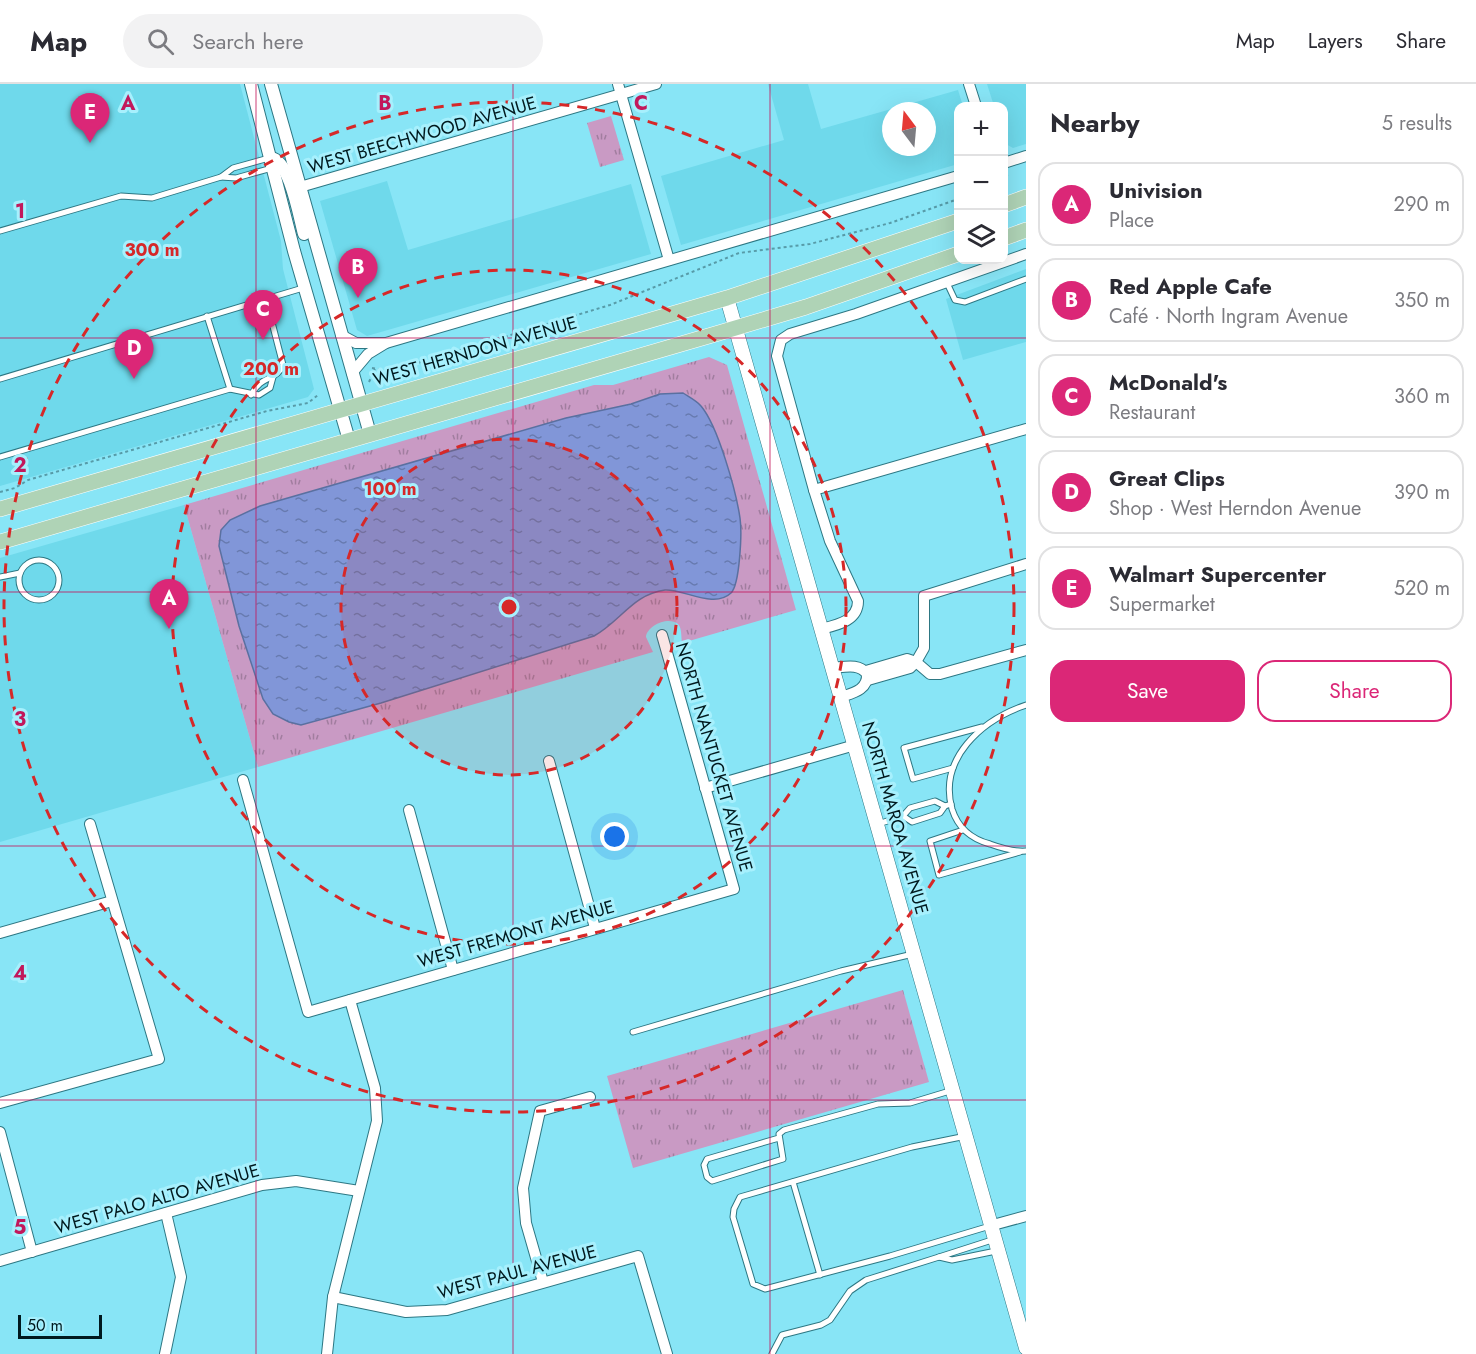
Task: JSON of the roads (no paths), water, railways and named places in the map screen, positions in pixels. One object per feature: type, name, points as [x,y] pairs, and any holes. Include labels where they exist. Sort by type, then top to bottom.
[{"type":"main road","points":[[1008,204],[1026,197]]},
{"type":"main road","name":"WEST HERNDON AVENUE","points":[[0,509],[727,298],[846,261],[954,222]]},
{"type":"main road","points":[[1008,237],[1026,230]]},
{"type":"main road","points":[[0,542],[735,328],[954,255]]},
{"type":"main road","name":"NORTH MAROA AVENUE","points":[[727,298],[997,1238],[1026,1348]]},
{"type":"street","points":[[251,84],[305,287],[349,440]]},
{"type":"street","points":[[271,84],[370,434]]},
{"type":"street","name":"WEST BEECHWOOD AVENUE","points":[[300,187],[619,89],[656,84]]},
{"type":"street","points":[[969,84],[975,102]]},
{"type":"street","points":[[619,89],[669,260]]},
{"type":"street","points":[[1008,161],[1026,156]]},
{"type":"street","points":[[272,163],[277,159],[285,169],[305,238],[318,255]]},
{"type":"street","name":"WEST HERNDON AVENUE","points":[[352,373],[362,359],[386,344],[954,177]]},
{"type":"street","points":[[821,629],[848,620],[858,608],[858,601],[833,548],[814,490],[777,356],[778,343],[790,334],[947,283],[1026,254]]},
{"type":"street","name":"WEST HERNDON AVENUE","points":[[341,335],[354,342],[386,344]]},
{"type":"street","points":[[814,490],[1026,429]]},
{"type":"street","points":[[832,668],[854,666],[867,675],[914,666],[924,648],[924,596],[1026,564]]},
{"type":"street","name":"NORTH NANTUCKET AVENUE","points":[[662,635],[734,889]]},
{"type":"street","points":[[916,662],[930,674],[940,674],[1026,650]]},
{"type":"street","points":[[841,697],[860,690],[867,675]]},
{"type":"street","points":[[705,788],[855,745]]},
{"type":"street","points":[[549,761],[595,928]]},
{"type":"street","name":"WEST FREMONT AVENUE","points":[[243,780],[308,1012],[734,889]]},
{"type":"street","points":[[409,810],[453,970]]},
{"type":"street","points":[[0,1103],[159,1059],[90,824]]},
{"type":"street","points":[[0,933],[112,901]]},
{"type":"street","points":[[327,1354],[333,1297],[377,1121],[375,1088],[350,1000]]},
{"type":"street","points":[[543,1282],[526,1223],[523,1188],[540,1111],[590,1097]]},
{"type":"street","points":[[0,1132],[32,1252]]},
{"type":"street","name":"WEST PALO ALTO AVENUE","points":[[0,1262],[262,1185],[285,1182],[326,1184],[359,1191]]},
{"type":"street","points":[[165,1354],[181,1277],[166,1213]]},
{"type":"street","points":[[997,1238],[1026,1216]]},
{"type":"street","name":"WEST PAUL AVENUE","points":[[333,1297],[406,1312],[430,1312],[456,1308],[638,1256],[667,1354]]},
{"type":"lane","points":[[0,231],[120,196],[152,198],[221,177],[233,168],[272,163]]},
{"type":"lane","points":[[221,177],[236,178],[272,163]]},
{"type":"lane","points":[[947,283],[955,300],[964,302],[1026,279]]},
{"type":"lane","points":[[0,379],[305,287]]},
{"type":"lane","points":[[0,457],[230,389],[251,395],[265,393],[273,377],[283,365],[269,311],[270,298]]},
{"type":"lane","points":[[207,316],[230,389]]},
{"type":"lane","points":[[251,395],[259,382],[273,377]]},
{"type":"lane","points":[[0,577],[20,573],[29,562],[43,560],[49,562],[58,573],[58,587],[51,596],[34,599],[23,592],[20,573]]},
{"type":"lane","points":[[1024,851],[980,842],[963,830],[956,822],[948,805],[948,792],[953,768],[967,742],[992,720],[1026,705]]},
{"type":"lane","points":[[953,768],[913,780],[904,748],[984,727]]},
{"type":"lane","points":[[878,824],[903,816],[910,808],[935,801],[948,805]]},
{"type":"lane","points":[[903,816],[912,822],[940,813],[948,805]]},
{"type":"lane","points":[[963,830],[930,841],[939,875],[1024,851]]},
{"type":"lane","points":[[633,1032],[841,971],[915,953]]},
{"type":"lane","points":[[779,1138],[707,1159],[704,1165],[707,1177],[712,1181],[783,1159],[779,1134],[784,1130],[878,1104],[910,1103],[954,1090]]},
{"type":"lane","points":[[967,1135],[912,1147],[740,1197],[734,1209],[753,1284],[765,1289],[820,1275],[997,1238]]},
{"type":"lane","points":[[793,1182],[820,1275]]},
{"type":"lane","points":[[939,1257],[952,1260],[997,1238]]},
{"type":"lane","points":[[772,1354],[782,1335],[821,1325],[830,1320],[850,1291],[866,1280],[997,1238]]},
{"type":"water","points":[[683,393],[699,404],[714,428],[735,492],[741,534],[738,569],[731,593],[724,597],[708,599],[665,590],[644,597],[594,636],[381,703],[301,725],[273,714],[263,699],[239,626],[219,546],[221,530],[230,520],[260,506],[566,418],[631,404],[660,394]]},
{"type":"place","name":"Walmart Supercenter","points":[[90,143]]},
{"type":"place","name":"Red Apple Cafe","points":[[358,298]]},
{"type":"place","name":"McDonald's","points":[[263,340]]},
{"type":"place","name":"Great Clips","points":[[134,379]]},
{"type":"place","name":"Univision","points":[[169,629]]}]
